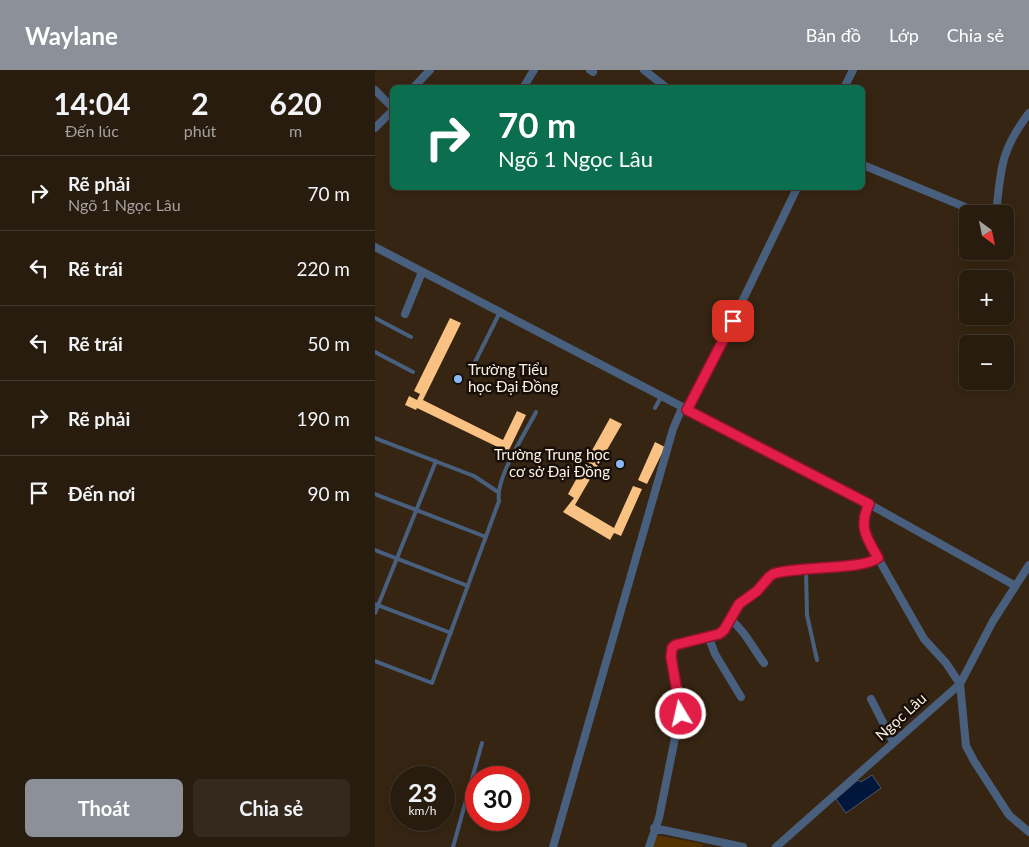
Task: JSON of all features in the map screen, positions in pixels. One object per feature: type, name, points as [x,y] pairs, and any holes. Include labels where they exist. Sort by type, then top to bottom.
[{"type":"street","points":[[416,85],[430,70]]},
{"type":"street","points":[[525,85],[534,70]]},
{"type":"street","points":[[644,70],[663,85]]},
{"type":"street","points":[[846,85],[853,70]]},
{"type":"street","points":[[375,90],[390,106]]},
{"type":"street","points":[[375,128],[390,112]]},
{"type":"street","points":[[997,205],[1000,170],[1005,152],[1009,142],[1029,113]]},
{"type":"street","points":[[865,166],[960,205]]},
{"type":"street","points":[[553,847],[673,429],[707,374],[796,190]]},
{"type":"street","points":[[375,247],[869,504],[1014,584]]},
{"type":"street","points":[[405,314],[422,272]]},
{"type":"street","points":[[869,504],[863,517],[863,526],[878,558],[924,639],[947,662],[960,684],[963,728],[970,754],[1009,815],[1029,832]]},
{"type":"street","points":[[649,847],[659,818],[681,714],[672,648],[675,645],[709,638],[724,630],[729,618],[739,604],[761,588],[769,577],[777,573],[807,570],[815,567],[868,564],[878,558]]},
{"type":"street","name":"Ngọc Lâu","points":[[775,847],[960,684],[993,621],[1010,595],[1014,584],[1029,565]]},
{"type":"street","points":[[729,618],[744,630],[747,641],[764,663]]},
{"type":"street","points":[[709,638],[715,654],[741,697]]},
{"type":"street","points":[[871,699],[893,742]]},
{"type":"street","points":[[654,828],[743,847]]},
{"type":"lane","points":[[472,368],[500,312]]},
{"type":"lane","points":[[375,318],[411,337]]},
{"type":"lane","points":[[375,352],[413,372]]},
{"type":"lane","points":[[655,408],[661,397]]},
{"type":"lane","points":[[375,661],[432,683],[499,501],[498,492],[536,412]]},
{"type":"lane","points":[[375,438],[475,476],[498,492]]},
{"type":"lane","points":[[375,613],[376,605],[436,462]]},
{"type":"lane","points":[[375,494],[486,537]]},
{"type":"lane","points":[[375,550],[468,586]]},
{"type":"lane","points":[[807,570],[807,616],[817,660]]},
{"type":"lane","points":[[376,605],[451,633]]},
{"type":"lane","points":[[453,847],[482,743]]},
{"type":"shaded area","points":[[656,835],[703,844],[702,847],[653,847]]},
{"type":"water","points":[[872,775],[881,788],[846,813],[836,799],[858,780],[861,782]]},
{"type":"building","points":[[450,318],[461,323],[423,400],[503,440],[517,411],[526,415],[508,452],[417,408],[416,410],[405,405],[409,396],[417,400],[420,394],[414,391]]},
{"type":"building","points":[[610,418],[622,424],[575,505],[614,528],[633,486],[642,489],[621,536],[614,533],[610,540],[563,512],[574,498],[568,494],[588,458],[593,462],[596,457],[590,454]]},
{"type":"building","points":[[655,442],[665,447],[647,484],[638,480]]},
{"type":"place","name":"Trường Tiểu học Đại Đồng","points":[[458,379]]},
{"type":"place","name":"Trường Trung học cơ sở Đại Đồng","points":[[620,464]]},
{"type":"route","points":[[681,714],[671,657],[671,651],[675,645],[719,634],[724,630],[731,614],[739,604],[761,588],[764,582],[773,574],[807,570],[815,567],[868,564],[878,558],[863,526],[863,517],[869,504],[687,410],[733,321]]}]
